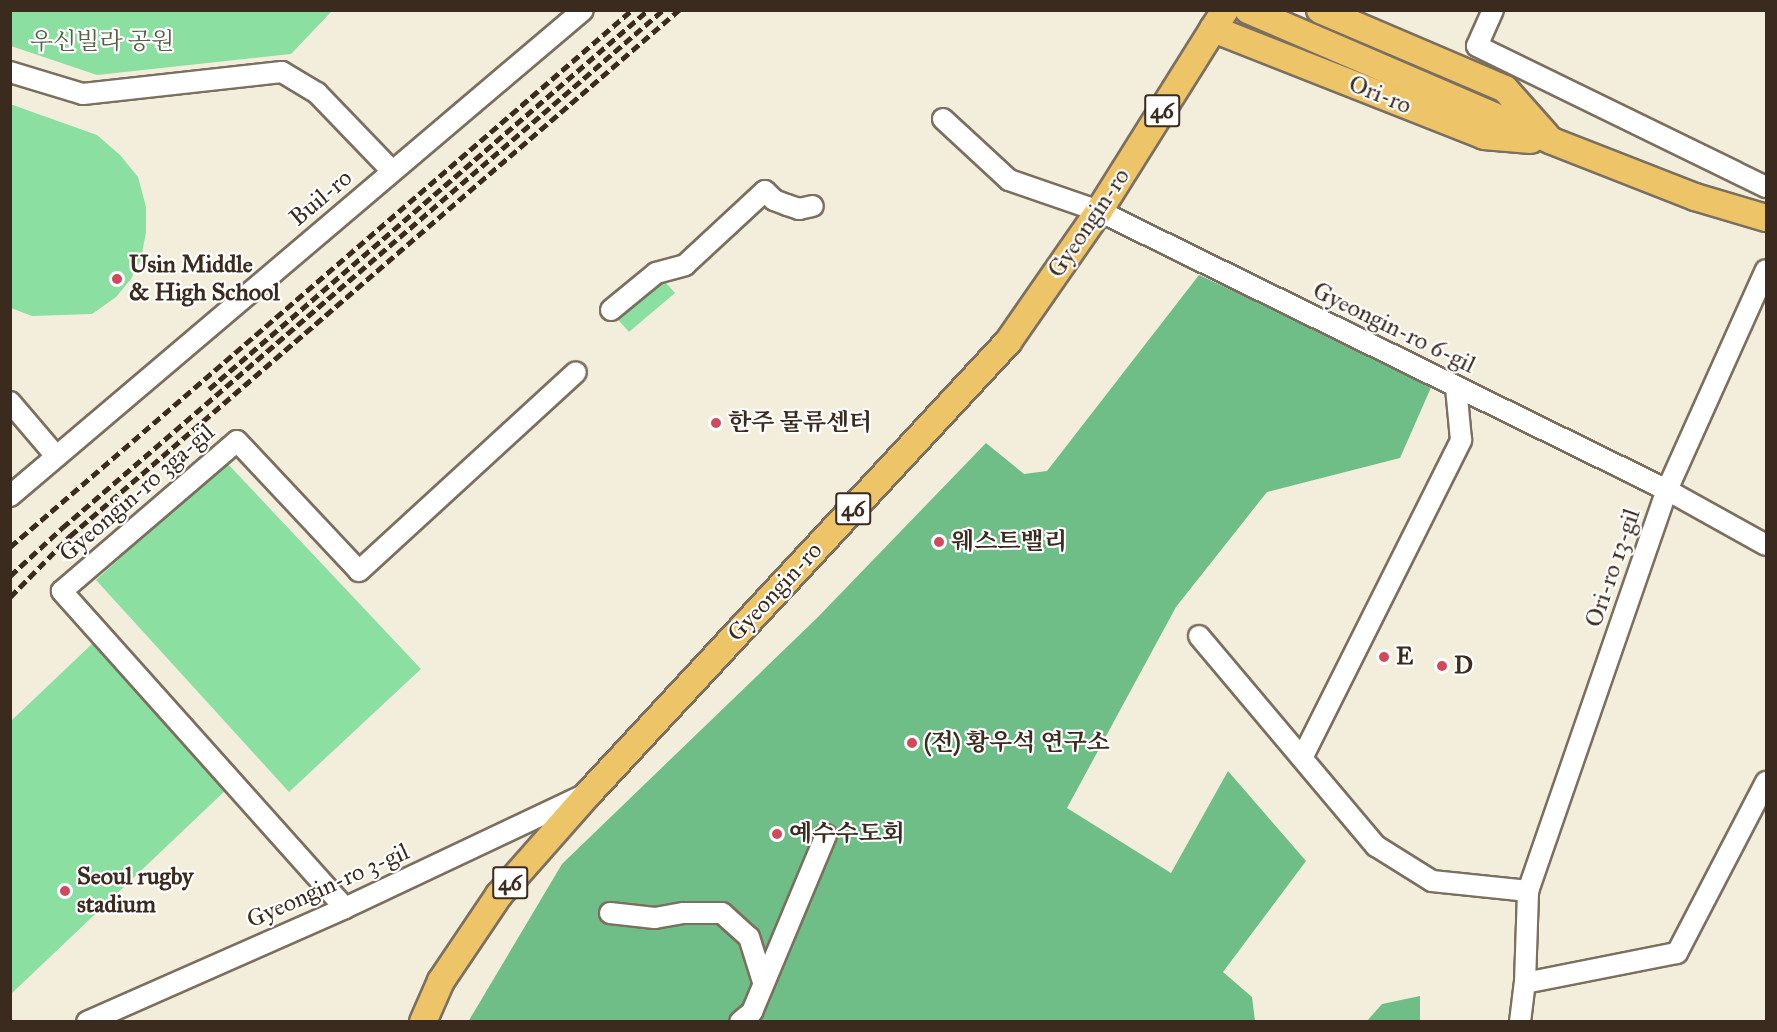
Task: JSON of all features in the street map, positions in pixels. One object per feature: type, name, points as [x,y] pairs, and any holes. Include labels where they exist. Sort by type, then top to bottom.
[{"type":"main road","name":"Ori-ro","points":[[1248,10],[1552,141],[1695,197],[1766,217]]},
{"type":"main road","name":"Ori-ro","points":[[1320,10],[1505,89],[1552,141]]},
{"type":"main road","name":"Ori-ro","points":[[1219,20],[1484,136],[1552,141]]},
{"type":"main road","name":"Gyeongin-ro","points":[[423,1022],[441,981],[499,896],[589,793],[1008,342],[1099,211],[1219,20]]},
{"type":"street","name":"Buil-ro","points":[[10,496],[583,10]]},
{"type":"street","points":[[1493,10],[1477,46],[1767,187]]},
{"type":"street","points":[[10,72],[83,94],[282,72],[317,93],[392,171]]},
{"type":"street","name":"Gyeongin-ro 6-gil","points":[[943,119],[1010,180],[1099,211],[1667,490],[1767,545]]},
{"type":"street","points":[[611,310],[656,273],[685,265],[765,191],[774,200],[787,205],[799,208],[813,206]]},
{"type":"street","name":"Ori-ro 13-gil","points":[[1520,1022],[1525,983],[1528,891],[1667,490],[1767,270]]},
{"type":"street","name":"Gyeongin-ro 3ga-gil","points":[[345,908],[62,591],[237,441],[358,571],[576,372]]},
{"type":"street","points":[[1302,758],[1461,440],[1456,387]]},
{"type":"street","points":[[10,402],[56,456]]},
{"type":"street","points":[[1199,636],[1376,846],[1432,881],[1528,891]]},
{"type":"street","points":[[1525,983],[1677,952],[1767,782]]},
{"type":"street","name":"Gyeongin-ro 3-gil","points":[[87,1022],[345,908],[589,793]]},
{"type":"street","points":[[740,1022],[752,1012],[826,835]]},
{"type":"street","points":[[610,912],[655,918],[684,913],[722,913],[749,937],[763,982]]},
{"type":"green space","name":"우신빌라 공원","points":[[11,10],[332,11],[291,54],[97,75],[11,46]]},
{"type":"green space","points":[[10,104],[97,135],[120,155],[138,177],[146,207],[146,232],[141,259],[131,279],[116,297],[92,314],[32,316],[11,308]]},
{"type":"green space","points":[[659,275],[675,293],[629,332],[613,314]]},
{"type":"green space","points":[[1199,275],[1433,383],[1400,458],[1267,492],[1176,607],[1067,808],[1171,873],[1228,771],[1306,861],[1223,972],[1252,997],[1255,1021],[468,1022],[562,864],[817,618],[986,443],[1024,474],[1047,471]]},
{"type":"green space","points":[[226,462],[421,669],[289,792],[96,580]]},
{"type":"green space","name":"Seoul rugby stadium","points":[[94,642],[228,788],[11,994],[11,721]]},
{"type":"green space","points":[[1420,996],[1420,1021],[1367,1021],[1382,1004]]},
{"type":"railway","points":[[10,547],[632,10]]},
{"type":"railway","points":[[209,389],[648,10]]},
{"type":"railway","points":[[10,576],[62,528],[663,10]]},
{"type":"railway","points":[[10,597],[70,536],[679,10]]},
{"type":"place","name":"Usin Middle & High School","points":[[117,279]]},
{"type":"place","name":"한주 물류센터","points":[[716,423]]},
{"type":"place","name":"웨스트밸리","points":[[939,542]]},
{"type":"place","name":"E","points":[[1384,657]]},
{"type":"place","name":"D","points":[[1442,666]]},
{"type":"place","name":"(전) 황우석 연구소","points":[[912,743]]},
{"type":"place","name":"예수수도회","points":[[777,834]]},
{"type":"place","name":"Seoul rugby stadium","points":[[65,891]]}]
